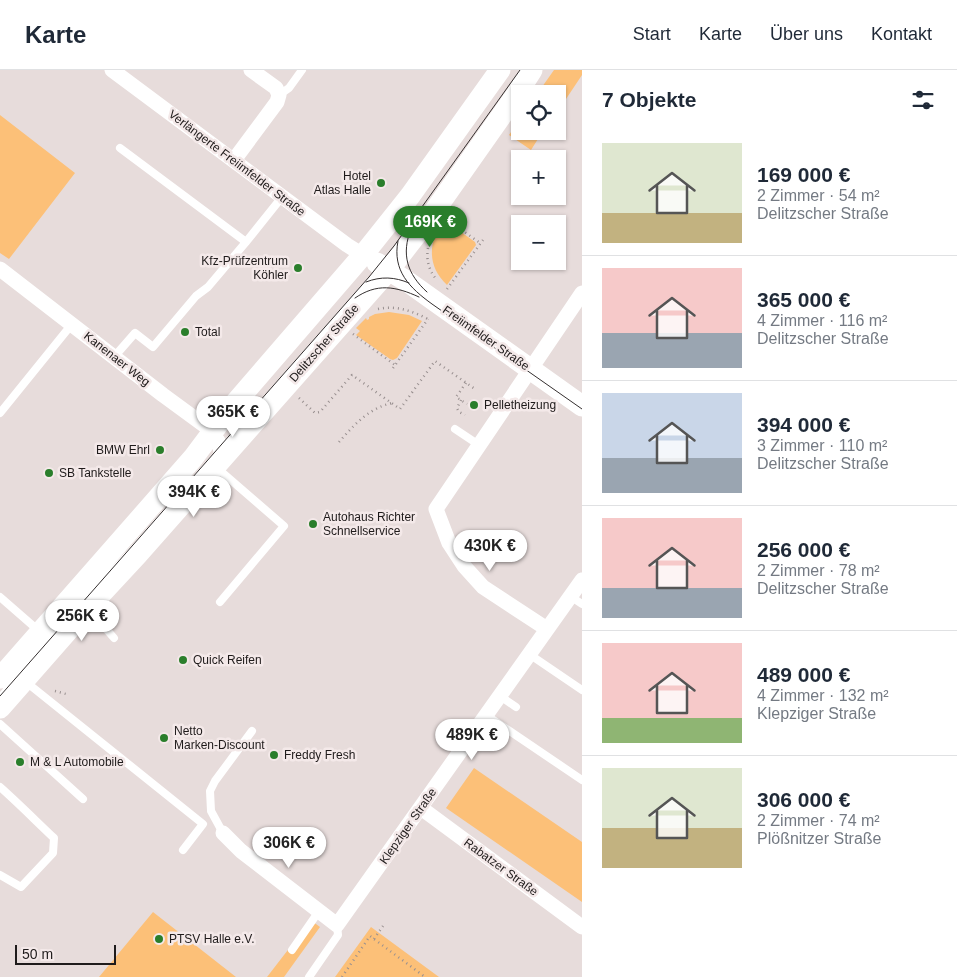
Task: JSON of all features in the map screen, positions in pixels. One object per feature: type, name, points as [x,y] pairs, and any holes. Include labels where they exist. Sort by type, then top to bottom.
[{"type":"main road","points":[[0,678],[193,458],[238,399],[364,255],[410,196],[500,70]]},
{"type":"main road","name":"Delitzscher Straße","points":[[0,708],[389,270],[433,213],[532,70]]},
{"type":"main road","points":[[364,255],[389,270]]},
{"type":"main road","name":"Freiimfelder Straße","points":[[389,270],[582,406]]},
{"type":"street","name":"Verlängerte Freiimfelder Straße","points":[[112,70],[347,245],[364,255]]},
{"type":"street","points":[[234,160],[277,102],[279,95],[276,88],[252,70]]},
{"type":"street","name":"Kanenaer Weg","points":[[0,269],[208,428],[218,441],[220,462]]},
{"type":"street","points":[[547,629],[483,588],[464,566],[449,543],[436,509],[582,293]]},
{"type":"street","name":"Klepziger Straße","points":[[337,926],[547,629],[576,600],[582,580]]},
{"type":"street","name":"Rabatzer Straße","points":[[421,808],[582,926]]},
{"type":"street","points":[[223,833],[241,851],[317,913],[337,926]]},
{"type":"lane","points":[[279,95],[289,88],[302,70]]},
{"type":"lane","points":[[120,148],[246,242]]},
{"type":"lane","points":[[114,357],[135,333],[153,347],[196,296],[208,287],[282,197]]},
{"type":"lane","points":[[0,413],[72,324]]},
{"type":"lane","points":[[455,429],[479,445]]},
{"type":"lane","points":[[220,462],[284,526],[220,602]]},
{"type":"lane","points":[[0,597],[40,632]]},
{"type":"lane","points":[[86,610],[114,638]]},
{"type":"lane","points":[[529,654],[582,690]]},
{"type":"lane","points":[[24,680],[203,824],[183,850]]},
{"type":"lane","points":[[500,696],[516,707]]},
{"type":"lane","points":[[486,715],[582,780]]},
{"type":"lane","points":[[0,724],[84,799]]},
{"type":"lane","points":[[223,833],[211,811],[210,791],[252,731]]},
{"type":"lane","points":[[0,786],[30,817],[54,838],[53,853],[21,888],[0,875]]},
{"type":"lane","points":[[236,854],[317,913],[292,950]]},
{"type":"lane","points":[[309,977],[338,936],[337,926]]},
{"type":"path","points":[[448,221],[480,243]]},
{"type":"path","points":[[428,246],[428,259],[432,272],[447,290],[483,240]]},
{"type":"path","points":[[377,310],[385,308],[400,309],[430,320],[393,368]]},
{"type":"path","points":[[348,330],[395,365]]},
{"type":"path","points":[[294,394],[315,412],[320,412],[352,375],[400,409],[435,361],[475,389]]},
{"type":"path","points":[[466,383],[456,397],[467,404]]},
{"type":"path","points":[[461,400],[457,408],[465,415]]},
{"type":"path","points":[[339,442],[359,420],[376,408],[392,403]]},
{"type":"path","points":[[374,939],[384,926]]},
{"type":"path","points":[[342,977],[370,936],[425,977]]},
{"type":"shaded area","points":[[554,70],[582,70],[582,75],[566,99],[566,85],[543,85]]},
{"type":"shaded area","points":[[0,115],[75,173],[9,259],[0,253]]},
{"type":"shaded area","points":[[516,140],[537,140],[531,150]]},
{"type":"shaded area","points":[[443,219],[475,242],[476,245],[447,285],[436,269],[432,253],[435,236]]},
{"type":"shaded area","points":[[389,312],[409,315],[422,321],[397,358],[393,360],[356,335],[360,331],[356,328],[366,318],[367,320],[375,314]]},
{"type":"shaded area","points":[[474,768],[582,842],[582,902],[446,808]]},
{"type":"shaded area","name":"PTSV Halle e.V.","points":[[153,912],[236,977],[99,977]]},
{"type":"shaded area","name":"PTSV Halle e.V.","points":[[312,921],[320,927],[284,977],[267,977],[301,933]]},
{"type":"shaded area","points":[[371,927],[439,977],[335,977]]},
{"type":"tram line","points":[[0,696],[369,277],[394,246],[520,70]]},
{"type":"tram line","points":[[411,229],[406,247],[408,263],[415,278],[427,292]]},
{"type":"tram line","points":[[398,241],[397,252],[400,270],[404,278],[417,292],[582,409]]},
{"type":"tram line","points":[[366,282],[388,278],[409,283]]},
{"type":"tram line","points":[[355,298],[363,293],[379,288],[402,290],[419,297]]},
{"type":"place","name":"Hotel Atlas Halle","points":[[381,183]]},
{"type":"place","name":"Kfz-Prüfzentrum Köhler","points":[[298,268]]},
{"type":"place","name":"Total","points":[[185,332]]},
{"type":"place","name":"Pelletheizung","points":[[474,405]]},
{"type":"place","name":"BMW Ehrl","points":[[160,450]]},
{"type":"place","name":"SB Tankstelle","points":[[49,473]]},
{"type":"place","name":"Autohaus Richter Schnellservice","points":[[313,524]]},
{"type":"place","name":"Quick Reifen","points":[[183,660]]},
{"type":"place","name":"Netto Marken-Discount","points":[[164,738]]},
{"type":"place","name":"Freddy Fresh","points":[[274,755]]},
{"type":"place","name":"M & L Automobile","points":[[20,762]]},
{"type":"place","name":"PTSV Halle e.V.","points":[[159,939]]}]
